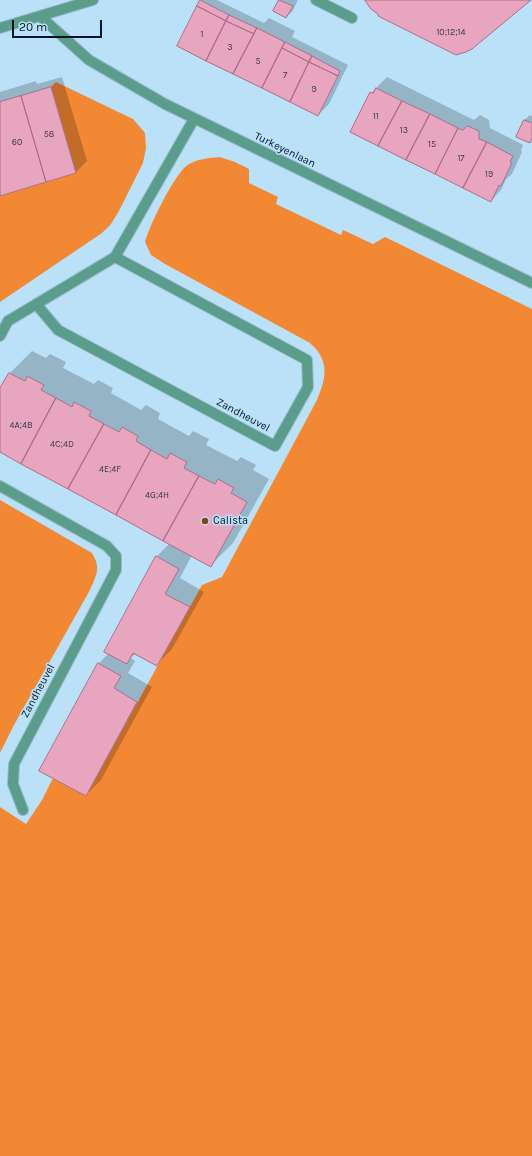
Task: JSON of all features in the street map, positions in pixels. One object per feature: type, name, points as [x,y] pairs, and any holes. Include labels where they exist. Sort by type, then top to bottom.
[{"type":"street","points":[[0,28],[41,17],[93,0]]},
{"type":"street","points":[[316,0],[352,18]]},
{"type":"street","name":"Turkeyenlaan","points":[[41,17],[89,60],[165,104],[532,283]]},
{"type":"street","points":[[0,336],[8,321],[115,257],[194,119]]},
{"type":"street","name":"Zandheuvel","points":[[36,304],[58,330],[275,446],[308,387],[307,360],[115,257]]},
{"type":"street","name":"Zandheuvel","points":[[0,486],[107,546],[116,556],[116,570],[14,764],[13,784],[23,810]]},
{"type":"shaded area","points":[[56,82],[133,119],[145,133],[146,148],[143,163],[119,211],[111,224],[102,233],[0,302],[0,196],[76,173],[51,87]]},
{"type":"shaded area","points":[[220,157],[249,169],[249,183],[278,197],[276,204],[341,235],[343,230],[373,244],[385,237],[532,309],[532,1156],[0,1156],[0,807],[26,824],[42,800],[53,778],[86,796],[202,585],[222,577],[317,400],[323,383],[325,372],[323,361],[318,351],[310,343],[165,264],[151,255],[145,242],[162,203],[185,167],[206,158]]},
{"type":"shaded area","points":[[0,500],[92,553],[95,558],[97,571],[90,590],[14,725],[0,753]]},
{"type":"building","points":[[200,0],[229,15],[226,21],[197,6]]},
{"type":"building","points":[[279,0],[293,6],[286,18],[273,11]]},
{"type":"building","points":[[365,0],[531,0],[472,49],[456,55],[378,16],[378,14],[371,9]]},
{"type":"building","points":[[197,6],[226,21],[206,61],[177,46]]},
{"type":"building","points":[[229,15],[257,28],[254,34],[226,21]]},
{"type":"building","points":[[226,21],[254,34],[233,74],[206,61]]},
{"type":"building","points":[[257,28],[285,42],[262,88],[233,74]]},
{"type":"building","points":[[285,42],[312,56],[309,62],[282,48]]},
{"type":"building","points":[[282,48],[309,62],[290,102],[262,88]]},
{"type":"building","points":[[312,56],[340,71],[338,76],[309,62]]},
{"type":"building","points":[[309,62],[338,76],[318,116],[290,102]]},
{"type":"building","points":[[51,87],[76,173],[46,182],[21,96]]},
{"type":"building","points":[[376,88],[402,101],[378,146],[350,132],[370,92],[373,93]]},
{"type":"building","points":[[21,96],[46,182],[0,196],[0,102]]},
{"type":"building","points":[[402,101],[430,114],[406,160],[378,146]]},
{"type":"building","points":[[430,114],[458,128],[435,174],[406,160]]},
{"type":"building","points":[[524,120],[532,123],[532,138],[530,143],[516,137]]},
{"type":"building","points":[[468,126],[479,131],[479,139],[487,142],[463,188],[435,174],[458,128],[462,130]]},
{"type":"building","points":[[487,142],[513,156],[510,162],[512,163],[501,186],[499,185],[491,202],[463,188]]},
{"type":"building","points":[[9,373],[25,381],[27,376],[44,385],[41,390],[56,398],[21,464],[0,452],[0,388]]},
{"type":"building","points":[[56,398],[72,407],[74,402],[91,411],[89,416],[104,424],[68,489],[21,464]]},
{"type":"building","points":[[104,424],[119,432],[122,427],[138,436],[136,441],[151,450],[116,515],[68,489]]},
{"type":"building","name":"Calista","points":[[151,450],[167,459],[170,453],[187,462],[184,468],[199,476],[163,541],[116,515]]},
{"type":"building","name":"Calista","points":[[199,476],[215,484],[218,479],[234,488],[231,493],[247,502],[211,567],[163,541]]},
{"type":"building","points":[[156,556],[179,569],[165,594],[190,607],[157,666],[133,653],[127,664],[104,652]]},
{"type":"building","points":[[98,663],[121,676],[114,688],[137,702],[86,796],[39,771]]},
{"type":"place","name":"Calista","points":[[205,521]]}]
